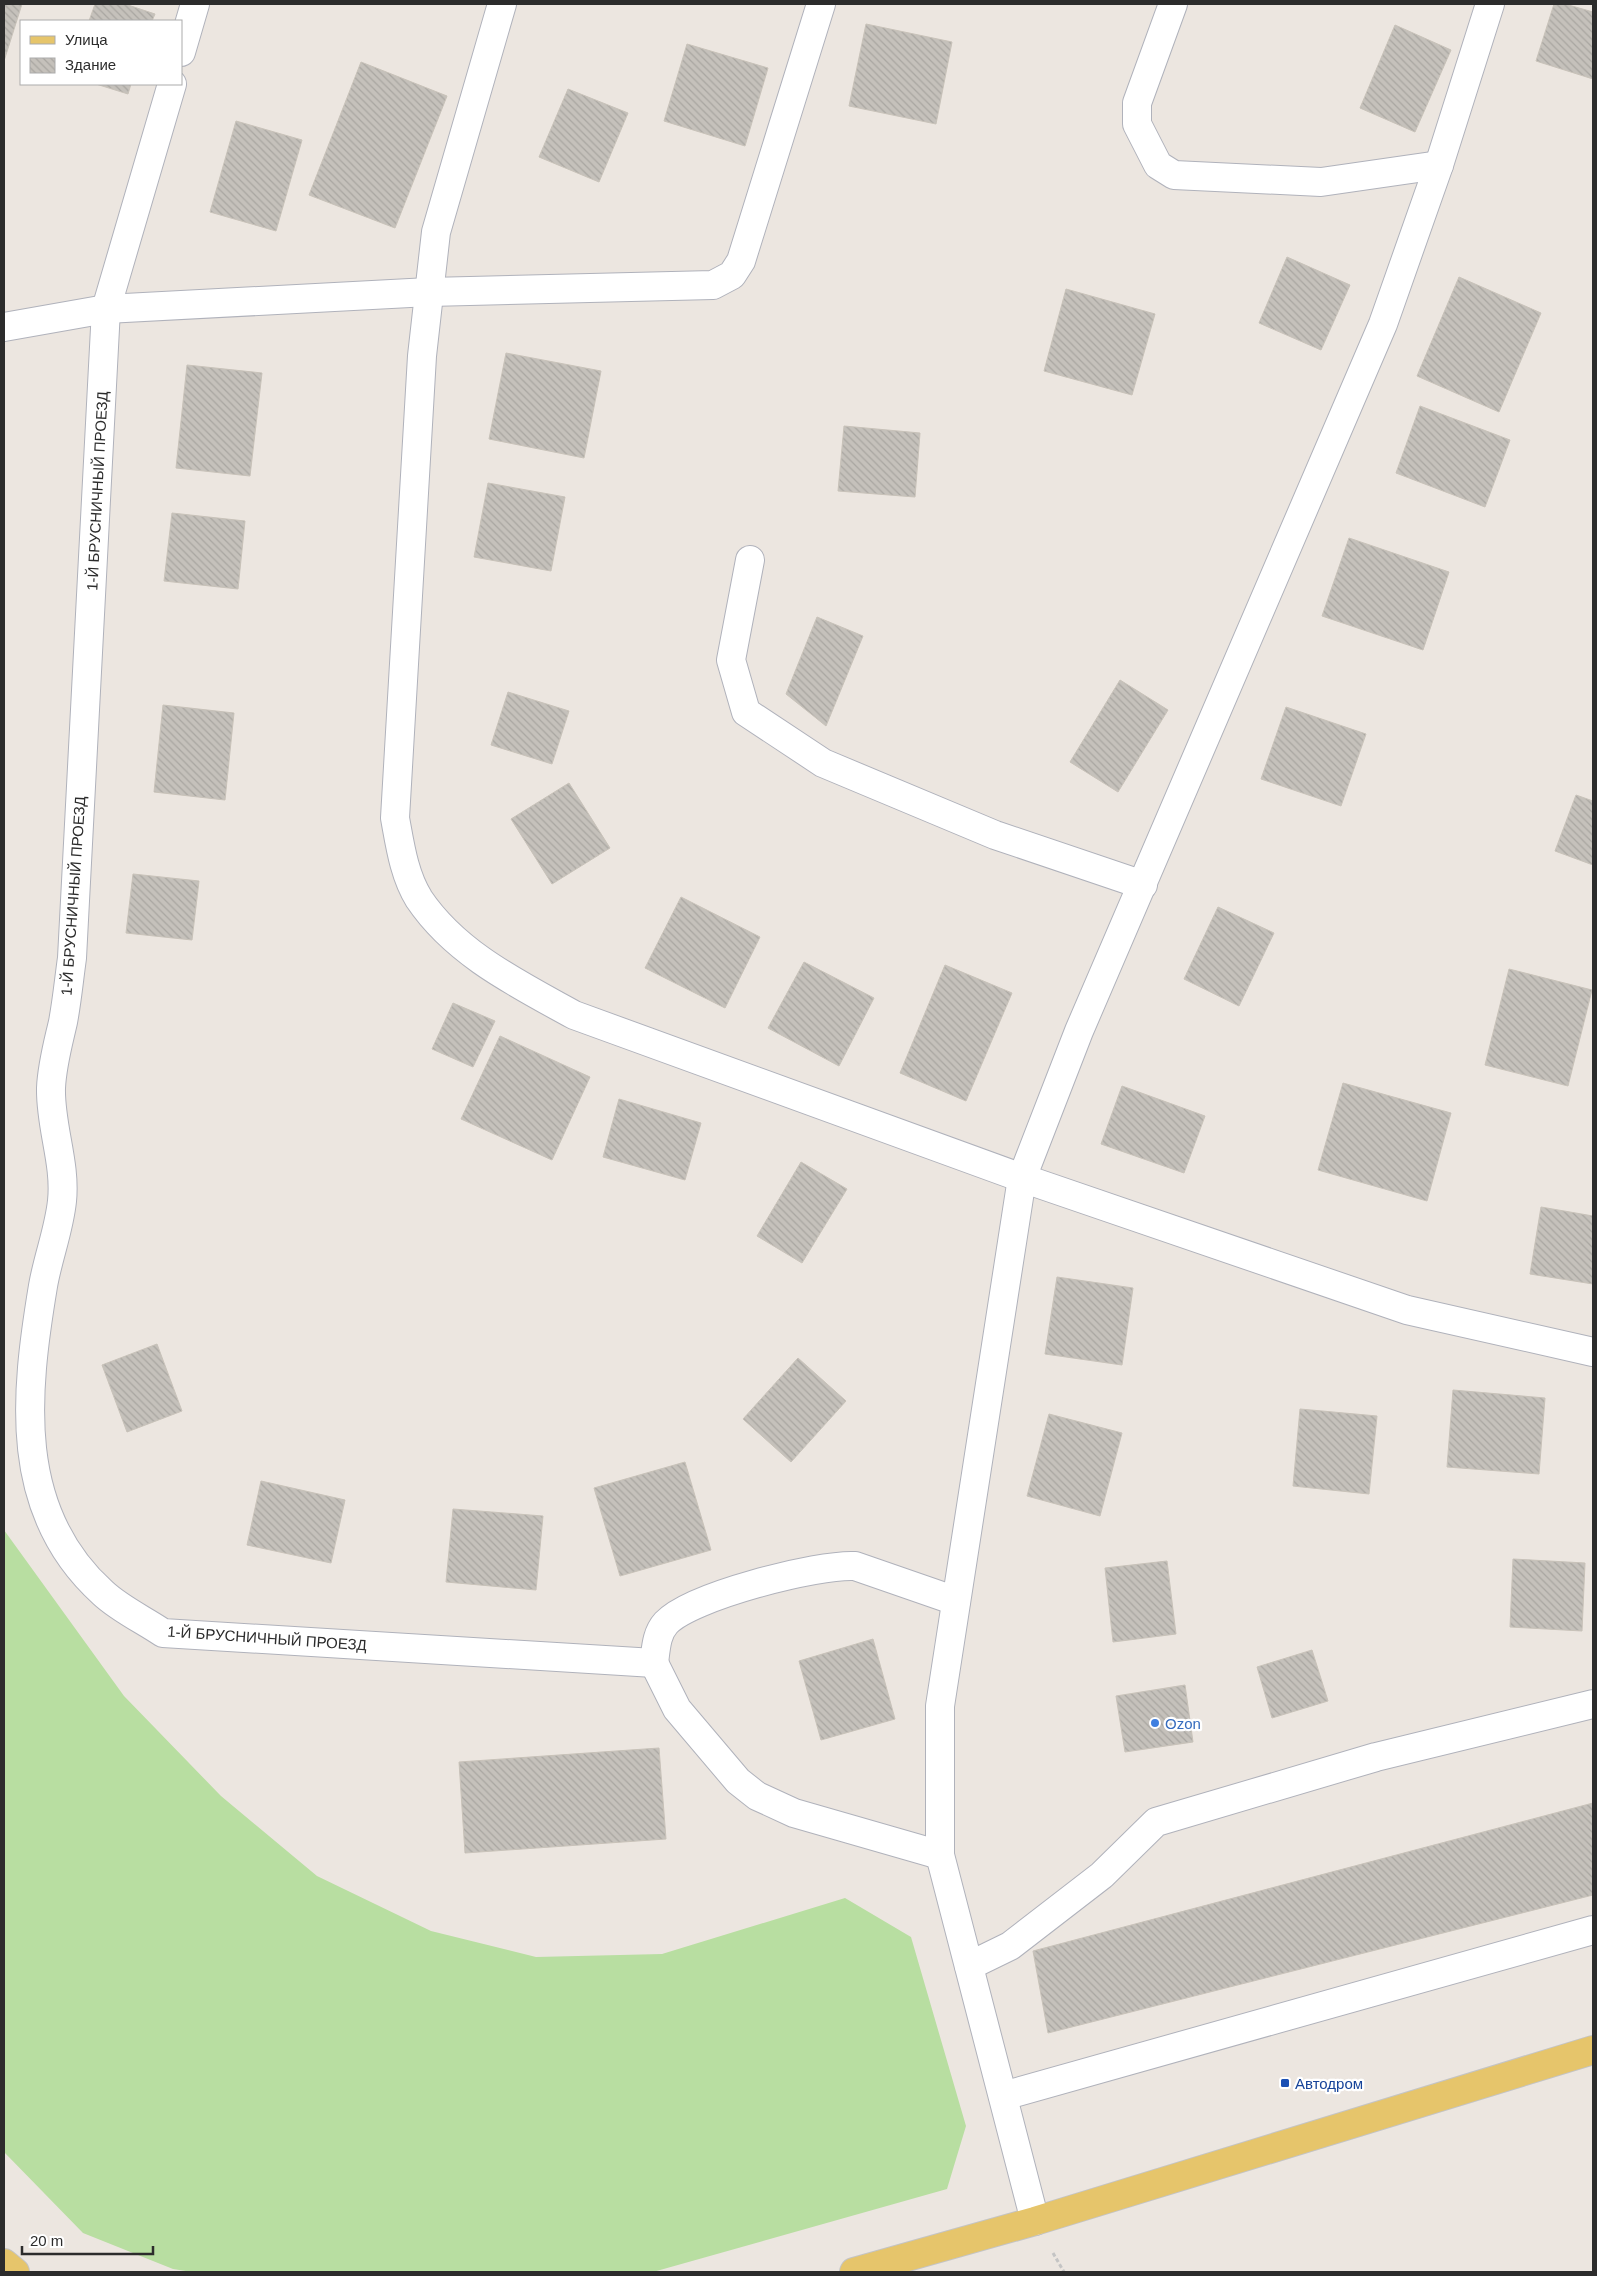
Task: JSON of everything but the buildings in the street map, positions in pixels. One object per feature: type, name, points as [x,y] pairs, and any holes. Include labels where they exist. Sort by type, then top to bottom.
[{"type":"main road","points":[[854,2272],[1035,2221],[1593,2050]]},
{"type":"main road","points":[[4,2263],[15,2272]]},
{"type":"street","points":[[182,49],[195,4]]},
{"type":"street","points":[[502,4],[436,232],[422,356],[395,818],[404,864],[419,898],[453,940],[511,981],[574,1015],[1022,1178],[1406,1310],[1593,1352]]},
{"type":"street","points":[[4,327],[106,309],[429,292],[713,285],[732,275],[741,261],[821,4]]},
{"type":"street","points":[[1173,4],[1137,103],[1138,124],[1158,165],[1174,175],[1321,182],[1439,165]]},
{"type":"street","points":[[1035,2221],[940,1855],[940,1706],[1022,1178],[1079,1031],[1383,324],[1439,165],[1490,4]]},
{"type":"street","name":"1-Й БРУСНИЧНЫЙ ПРОЕЗД","points":[[172,85],[106,309],[72,958],[63,1022],[53,1062],[51,1088],[53,1130],[61,1168],[62,1199],[60,1217],[44,1283],[32,1357],[31,1454],[39,1491],[56,1533],[78,1566],[104,1594],[163,1633],[654,1663]]},
{"type":"street","points":[[750,560],[730,660],[746,712],[823,763],[996,835],[1143,885]]},
{"type":"street","points":[[940,1855],[794,1813],[757,1796],[738,1782],[677,1709],[654,1663],[658,1636],[666,1623],[683,1611],[727,1592],[831,1567],[855,1566],[956,1601]]},
{"type":"street","points":[[969,1966],[1010,1946],[1102,1875],[1156,1822],[1376,1756],[1593,1704]]},
{"type":"street","points":[[1003,2096],[1593,1930]]},
{"type":"green space","points":[[4,1530],[124,1696],[221,1796],[317,1876],[431,1931],[536,1957],[662,1954],[845,1898],[911,1937],[966,2126],[947,2189],[653,2272],[192,2272],[173,2269],[83,2233],[4,2152]]},
{"type":"place","name":"Ozon","points":[[1155,1723]]},
{"type":"place","name":"Автодром","points":[[1285,2083]]}]
